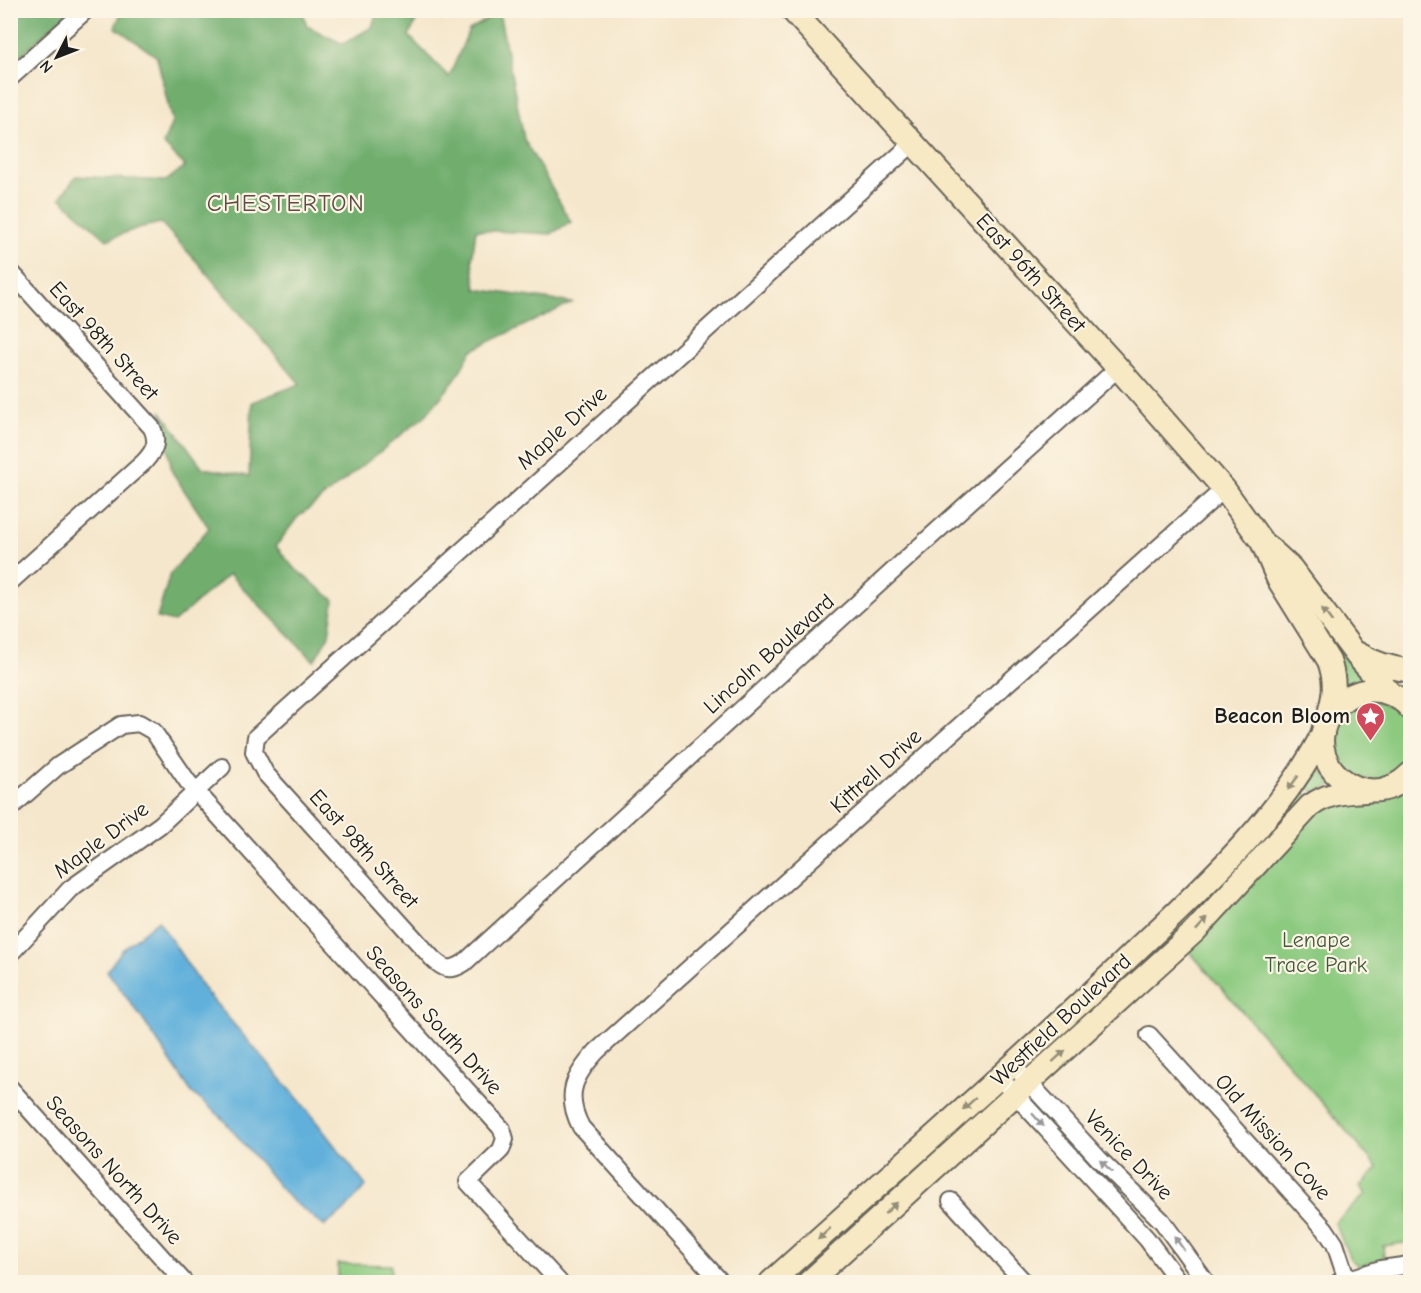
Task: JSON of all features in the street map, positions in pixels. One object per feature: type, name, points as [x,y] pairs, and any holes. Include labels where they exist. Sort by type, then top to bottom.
[{"type":"main road","name":"East 96th Street","points":[[792,10],[1118,368],[1224,489],[1262,543],[1278,579],[1324,652],[1333,671],[1334,697],[1325,727]]},
{"type":"main road","name":"East 96th Street","points":[[1262,543],[1291,568],[1352,650],[1401,698]]},
{"type":"main road","points":[[1352,650],[1372,662],[1410,671]]},
{"type":"main road","points":[[1366,790],[1346,783],[1331,768],[1325,755],[1325,727],[1341,702],[1353,695],[1368,691],[1401,698]]},
{"type":"main road","name":"Westfield Boulevard","points":[[771,1282],[1006,1071],[1186,905],[1283,797],[1303,771],[1325,727]]},
{"type":"main road","name":"Westfield Boulevard","points":[[814,1281],[1196,931],[1310,806],[1332,794],[1366,790],[1380,791],[1394,787],[1410,774]]},
{"type":"street","points":[[10,78],[86,10]]},
{"type":"street","name":"Maple Drive","points":[[254,752],[256,737],[267,725],[912,144]]},
{"type":"street","name":"East 98th Street","points":[[10,271],[152,429],[156,445],[144,462],[10,582]]},
{"type":"street","name":"Lincoln Boulevard","points":[[448,970],[456,969],[464,963],[916,549],[1118,368]]},
{"type":"street","name":"Kittrell Drive","points":[[721,1282],[581,1126],[575,1115],[572,1095],[578,1076],[597,1052],[1224,489]]},
{"type":"street","points":[[10,808],[58,766],[121,725],[139,723],[153,731],[196,790]]},
{"type":"street","name":"East 98th Street","points":[[254,752],[265,772],[432,958],[448,970]]},
{"type":"street","name":"Maple Drive","points":[[10,954],[70,889],[160,825],[222,767]]},
{"type":"street","name":"Seasons South Drive","points":[[196,790],[502,1130],[505,1139],[501,1150],[468,1182],[559,1282]]},
{"type":"street","name":"Old Mission Cove","points":[[1149,1035],[1322,1225],[1335,1244],[1343,1281]]},
{"type":"street","name":"Venice Drive","points":[[1006,1071],[1147,1239],[1179,1282]]},
{"type":"street","name":"Seasons North Drive","points":[[10,1088],[184,1282]]},
{"type":"street","name":"Venice Drive","points":[[1022,1089],[1162,1221],[1206,1282]]},
{"type":"street","points":[[951,1201],[1024,1282]]},
{"type":"street","points":[[1343,1281],[1381,1269],[1410,1265]]},
{"type":"green space","points":[[11,10],[70,10],[70,11],[11,64]]},
{"type":"green space","points":[[122,11],[303,11],[307,26],[343,44],[372,27],[377,11],[421,11],[409,36],[449,77],[469,30],[499,12],[524,139],[571,222],[551,234],[476,230],[472,260],[476,289],[572,303],[472,350],[455,380],[426,415],[297,518],[276,546],[293,567],[334,600],[329,635],[314,661],[229,574],[174,622],[157,618],[170,574],[209,528],[172,472],[161,411],[203,468],[249,476],[252,402],[300,384],[198,263],[161,223],[138,228],[107,240],[60,198],[76,176],[166,181],[185,166],[163,144],[172,122],[157,57],[115,27]]},
{"type":"green space","points":[[1284,572],[1367,680],[1344,691]]},
{"type":"green space","points":[[1373,702],[1388,705],[1400,714],[1409,726],[1412,741],[1409,756],[1400,768],[1388,777],[1373,780],[1358,777],[1346,768],[1337,756],[1334,741],[1337,726],[1346,714],[1358,705]]},
{"type":"green space","points":[[1317,764],[1332,785],[1315,793],[1304,783]]},
{"type":"green space","name":"Lenape Trace Park","points":[[1410,786],[1410,1242],[1383,1246],[1384,1259],[1359,1266],[1350,1259],[1335,1223],[1366,1194],[1360,1186],[1378,1168],[1188,950],[1319,808]]},
{"type":"green space","points":[[1301,788],[1310,797],[1209,908],[1087,1018],[1125,973]]},
{"type":"green space","points":[[338,1264],[391,1265],[391,1282],[338,1282]]},
{"type":"water","points":[[158,920],[206,992],[301,1102],[366,1186],[343,1212],[324,1226],[289,1198],[221,1117],[192,1093],[107,971],[122,950]]},
{"type":"place","name":"Beacon Bloom","points":[[1371,742]]},
{"type":"district","name":"CHESTERTON","points":[[286,203]]}]
